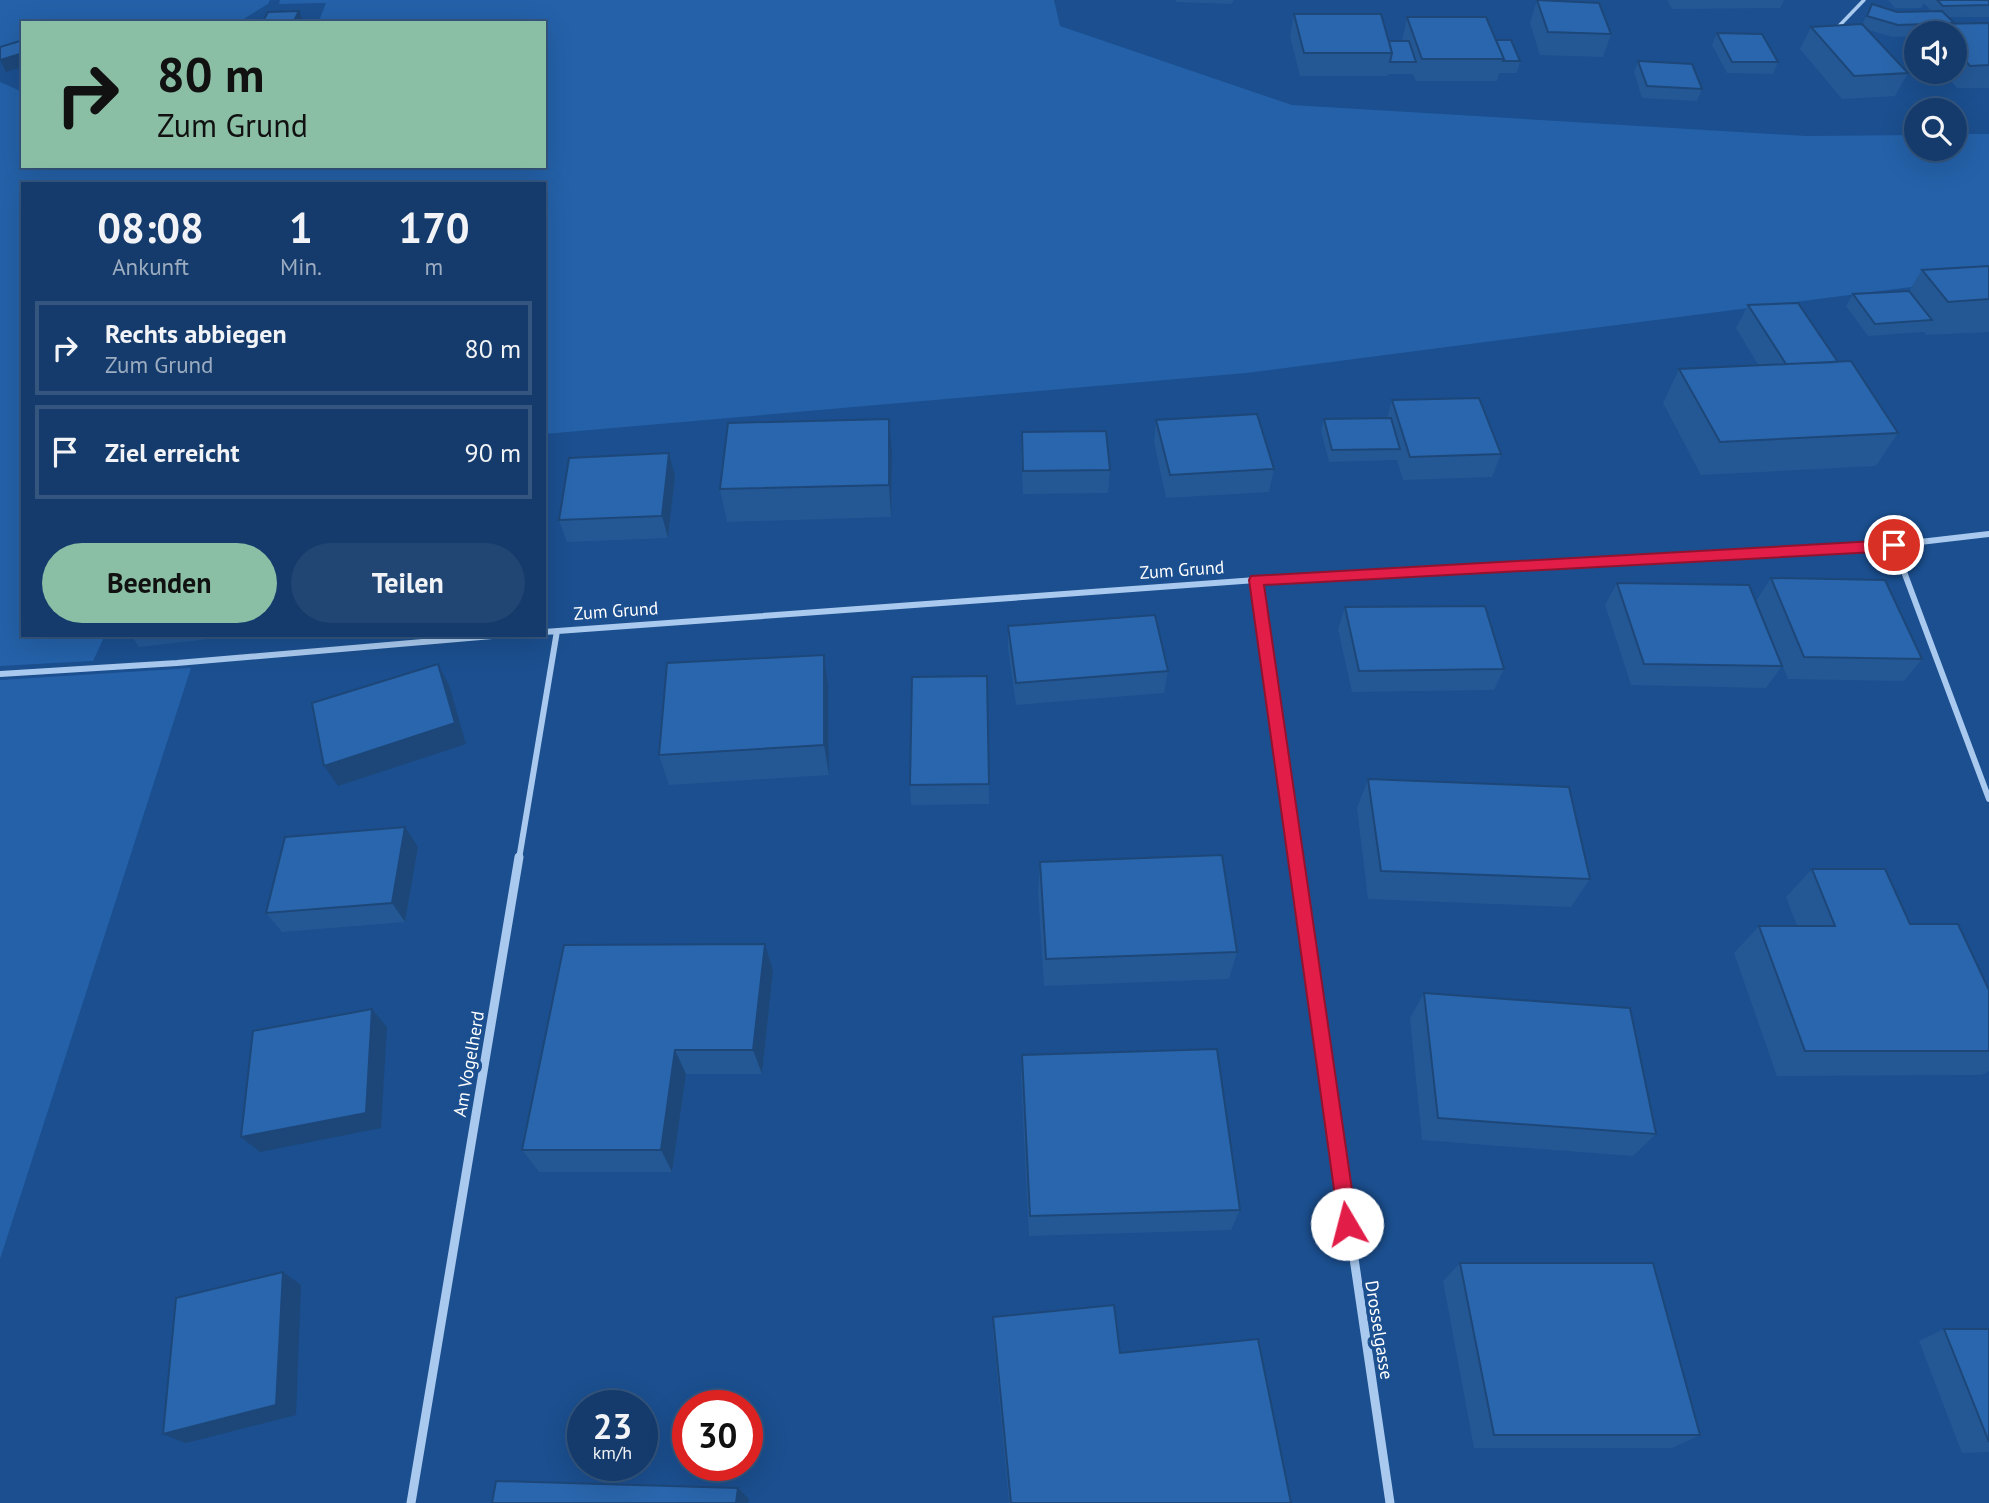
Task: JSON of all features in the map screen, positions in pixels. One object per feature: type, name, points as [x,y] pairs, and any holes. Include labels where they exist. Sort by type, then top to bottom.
[{"type":"street","name":"Zum Grund","points":[[546,632],[1256,580],[1894,545],[1989,534]]},
{"type":"street","points":[[1894,545],[1989,799]]},
{"type":"street","name":"Drosselgasse","points":[[1256,580],[1351,1251],[1390,1503]]},
{"type":"street","name":"Am Vogelherd","points":[[411,1503],[557,631]]},
{"type":"street","points":[[0,674],[177,663],[481,637]]},
{"type":"lane","points":[[1839,26],[1864,0]]},
{"type":"shaded area","points":[[0,0],[270,0],[268,4],[240,21],[21,21],[21,46],[0,53]]},
{"type":"shaded area","points":[[280,0],[1054,0],[1060,26],[1292,105],[1806,136],[1904,135],[1904,161],[1967,161],[1967,134],[1989,134],[1989,277],[1246,373],[546,434],[546,182],[21,182],[21,637],[104,637],[93,661],[0,666],[0,82],[21,91],[21,168],[546,168],[546,21],[319,21],[326,3],[279,4]]},
{"type":"shaded area","points":[[191,668],[0,1259],[0,680]]},
{"type":"building","points":[[1537,0],[1599,3],[1611,34],[1548,32]]},
{"type":"building","points":[[1937,0],[1989,0],[1989,5],[1943,6]]},
{"type":"building","points":[[1872,4],[1897,12],[1942,11],[1952,21],[1904,21],[1904,25],[1898,25],[1867,16]]},
{"type":"building","points":[[299,11],[294,21],[263,21],[268,12]]},
{"type":"building","points":[[1294,14],[1381,14],[1392,53],[1304,53]]},
{"type":"building","points":[[1407,17],[1486,17],[1504,59],[1422,59]]},
{"type":"building","points":[[1967,23],[1989,23],[1989,65],[1970,66],[1967,62]]},
{"type":"building","points":[[1862,24],[1904,69],[1904,73],[1854,76],[1811,27]]},
{"type":"building","points":[[1717,33],[1762,34],[1778,62],[1732,62]]},
{"type":"building","points":[[1496,40],[1511,40],[1520,61],[1503,61]]},
{"type":"building","points":[[21,41],[21,54],[0,60],[0,47]]},
{"type":"building","points":[[1389,41],[1409,41],[1416,62],[1390,62],[1392,53]]},
{"type":"building","points":[[1638,61],[1692,64],[1702,89],[1647,86]]},
{"type":"building","points":[[1989,266],[1989,299],[1948,302],[1922,270]]},
{"type":"building","points":[[1909,291],[1932,320],[1875,324],[1853,294]]},
{"type":"building","points":[[1798,303],[1838,362],[1786,364],[1748,305]]},
{"type":"building","points":[[1851,361],[1898,433],[1720,442],[1679,369]]},
{"type":"building","points":[[1479,398],[1501,454],[1410,457],[1392,400]]},
{"type":"building","points":[[1257,414],[1274,469],[1170,475],[1156,420]]},
{"type":"building","points":[[1391,418],[1400,449],[1332,450],[1324,419]]},
{"type":"building","points":[[889,419],[889,485],[720,489],[728,423]]},
{"type":"building","points":[[1106,431],[1110,470],[1023,471],[1022,432]]},
{"type":"building","points":[[669,453],[662,516],[559,520],[569,458]]},
{"type":"building","points":[[1771,578],[1885,580],[1922,659],[1804,657]]},
{"type":"building","points":[[1617,583],[1749,585],[1782,666],[1644,664]]},
{"type":"building","points":[[1485,606],[1504,669],[1359,671],[1345,607]]},
{"type":"building","points":[[1155,615],[1168,671],[1016,683],[1008,626]]},
{"type":"building","points":[[824,655],[824,745],[659,755],[667,663]]},
{"type":"building","points":[[438,664],[455,723],[324,766],[312,703]]},
{"type":"building","points":[[987,676],[989,784],[910,785],[912,677]]},
{"type":"building","points":[[1368,779],[1569,787],[1590,879],[1381,871]]},
{"type":"building","points":[[405,827],[392,903],[266,913],[285,837]]},
{"type":"building","points":[[1222,855],[1237,952],[1046,959],[1040,862]]},
{"type":"building","points":[[1812,869],[1885,869],[1910,924],[1958,924],[1989,990],[1989,1051],[1805,1051],[1759,926],[1835,926]]},
{"type":"building","points":[[765,944],[753,1050],[675,1050],[661,1150],[522,1150],[564,945]]},
{"type":"building","points":[[1424,993],[1630,1008],[1656,1134],[1438,1118]]},
{"type":"building","points":[[372,1009],[366,1113],[241,1137],[253,1031]]},
{"type":"building","points":[[1217,1049],[1240,1210],[1030,1216],[1022,1055]]},
{"type":"building","points":[[1460,1263],[1653,1263],[1700,1435],[1494,1435]]},
{"type":"building","points":[[283,1272],[276,1405],[163,1434],[176,1298]]},
{"type":"building","points":[[1114,1305],[1120,1353],[1258,1339],[1291,1503],[1011,1503],[993,1317]]},
{"type":"building","points":[[1944,1329],[1989,1329],[1989,1442]]},
{"type":"building","points":[[496,1481],[738,1488],[736,1503],[492,1503]]},
{"type":"route","points":[[1347,1224],[1256,580],[1894,545]]}]
